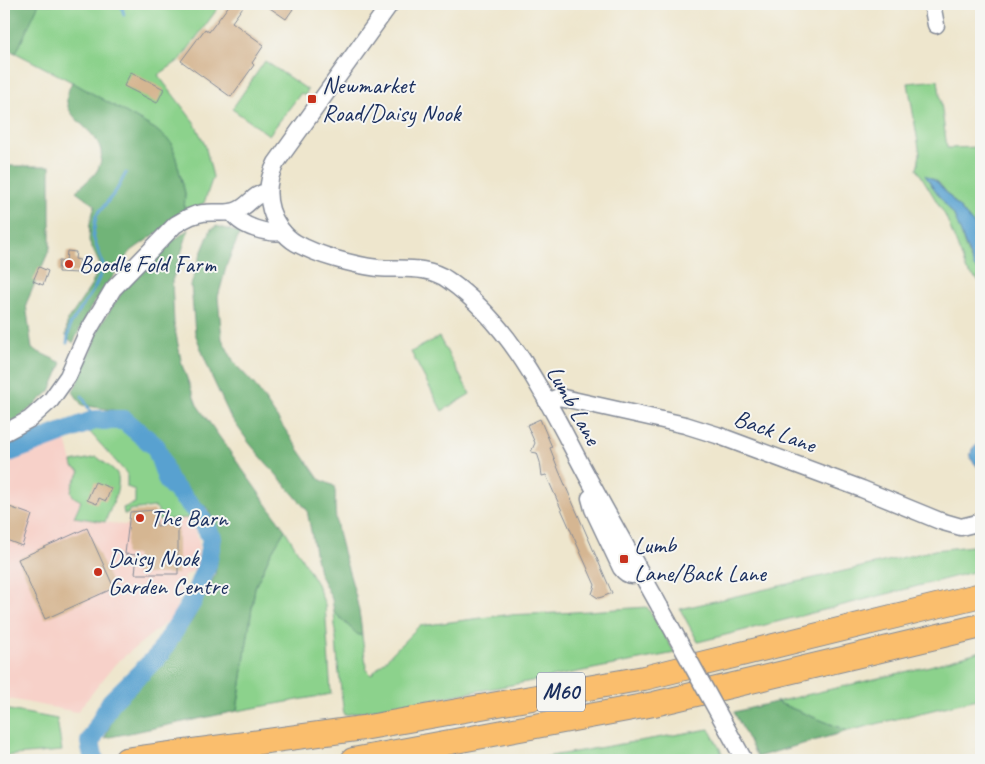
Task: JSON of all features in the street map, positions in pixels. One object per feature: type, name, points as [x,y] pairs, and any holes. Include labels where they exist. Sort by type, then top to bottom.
[{"type":"highway","name":"M60","points":[[130,760],[362,728],[644,678],[981,595]]},
{"type":"highway","name":"M60","points":[[353,760],[654,704],[981,626]]},
{"type":"street","points":[[232,212],[236,218],[258,229],[273,233],[283,232],[272,212],[267,192],[272,170],[390,4]]},
{"type":"street","points":[[932,4],[936,25]]},
{"type":"street","points":[[4,433],[30,419],[51,400],[68,376],[87,333],[113,289],[175,225],[198,213],[239,210],[260,193],[267,192]]},
{"type":"street","name":"Lumb Lane","points":[[283,232],[295,242],[344,260],[378,268],[421,269],[435,273],[447,279],[492,318],[520,357],[547,402],[744,759]]},
{"type":"street","name":"Back Lane","points":[[547,402],[559,397],[685,425],[862,489],[940,521],[960,527],[981,522]]},
{"type":"shaded area","name":"Daisy Nook Garden Centre","points":[[65,435],[73,467],[80,471],[73,484],[74,497],[82,501],[74,517],[123,525],[189,518],[199,541],[197,568],[185,576],[174,616],[116,663],[77,712],[4,698],[4,464]]},
{"type":"green space","points":[[4,4],[221,4],[180,60],[158,75],[194,122],[205,145],[213,177],[204,203],[184,214],[185,193],[172,144],[155,129],[72,82],[4,48]]},
{"type":"green space","points":[[4,4],[39,4],[16,53],[4,48]]},
{"type":"green space","points":[[265,61],[308,90],[305,95],[301,93],[269,135],[232,109]]},
{"type":"green space","points":[[938,80],[947,148],[981,147],[981,233],[938,182],[926,176],[957,221],[971,261],[981,273],[981,283],[967,271],[946,217],[917,169],[920,154],[908,83]]},
{"type":"green space","points":[[72,82],[155,129],[172,143],[185,193],[184,214],[131,251],[90,309],[73,343],[66,336],[67,322],[91,286],[100,265],[89,241],[90,223],[95,205],[76,191],[96,172],[101,157],[100,146],[95,138],[73,115],[68,106],[67,95]]},
{"type":"green space","points":[[4,166],[50,166],[50,248],[26,304],[32,349],[62,363],[50,391],[19,418],[4,424]]},
{"type":"green space","points":[[217,226],[240,233],[227,264],[218,297],[222,339],[235,364],[254,384],[319,479],[334,486],[335,513],[342,549],[356,597],[362,636],[357,634],[334,612],[332,599],[319,573],[307,510],[250,444],[230,416],[211,375],[195,333],[191,285],[211,229]]},
{"type":"green space","points":[[189,229],[172,281],[174,324],[182,365],[197,405],[285,530],[271,553],[255,587],[237,711],[105,738],[118,705],[162,663],[193,619],[215,575],[221,538],[208,509],[175,479],[164,445],[130,413],[82,405],[73,392],[100,326],[124,289],[166,246]]},
{"type":"green space","points":[[439,337],[470,394],[442,411],[411,352]]},
{"type":"green space","points":[[102,424],[126,428],[142,442],[149,450],[155,465],[170,489],[196,516],[159,520],[158,510],[155,507],[129,510],[128,514],[124,514],[123,508],[135,503],[135,490],[127,487],[127,474],[88,430],[87,425]]},
{"type":"green space","points":[[97,457],[116,472],[118,477],[117,490],[105,522],[74,517],[81,501],[74,497],[71,492],[80,471],[73,467],[72,462]]},
{"type":"green space","points":[[285,530],[317,584],[325,605],[331,694],[237,711],[255,587],[271,553]]},
{"type":"green space","points":[[981,545],[981,570],[698,642],[680,609],[935,550]]},
{"type":"green space","points":[[647,607],[675,653],[344,715],[334,612],[357,634],[362,636],[367,671],[371,675],[419,626],[505,615]]},
{"type":"green space","points":[[981,651],[981,698],[848,731],[776,702],[930,666]]},
{"type":"green space","points":[[776,702],[848,731],[757,757],[734,712]]},
{"type":"green space","points":[[4,709],[57,719],[62,751],[4,756]]},
{"type":"green space","points":[[709,729],[726,760],[528,760]]},
{"type":"water","points":[[925,175],[937,182],[981,233],[981,273],[974,267],[954,215]]},
{"type":"water","points":[[981,439],[981,471],[970,458],[972,449]]},
{"type":"building","points":[[230,4],[245,4],[232,22],[264,45],[252,63],[254,65],[231,97],[181,61],[205,29],[209,32]]},
{"type":"building","points":[[264,4],[286,4],[293,9],[286,19]]},
{"type":"building","points":[[131,72],[164,89],[157,103],[124,86]]},
{"type":"building","name":"Boodle Fold Farm","points":[[67,251],[76,252],[75,259],[80,260],[79,273],[58,272],[59,261],[66,262]]},
{"type":"building","points":[[39,267],[48,271],[43,285],[33,281]]},
{"type":"building","points":[[540,419],[552,447],[550,448],[559,471],[612,593],[602,597],[598,598],[592,594],[595,585],[546,475],[542,476],[537,453],[531,452],[535,443],[527,425]]},
{"type":"building","points":[[95,482],[111,488],[106,501],[99,498],[97,504],[87,500]]},
{"type":"building","points":[[4,505],[32,515],[22,546],[4,539]]},
{"type":"building","points":[[155,510],[157,526],[178,524],[178,574],[135,574],[137,555],[125,554],[130,512]]},
{"type":"building","points":[[87,528],[114,588],[45,619],[18,559]]},
{"type":"waterway","points":[[121,4],[124,15]]},
{"type":"waterway","points":[[67,343],[70,325],[94,289],[104,267],[93,236],[96,216],[116,191],[126,173]]},
{"type":"waterway","points":[[82,396],[95,420]]},
{"type":"waterway","points":[[4,454],[95,420],[124,420],[156,447],[168,481],[197,512],[212,538],[207,565],[193,600],[159,655],[111,702],[90,742],[94,760]]},
{"type":"place","name":"Newmarket Road/Daisy Nook","points":[[312,99]]},
{"type":"place","name":"Boodle Fold Farm","points":[[69,264]]},
{"type":"place","name":"The Barn","points":[[140,518]]},
{"type":"place","name":"Lumb Lane/Back Lane","points":[[624,559]]},
{"type":"place","name":"Daisy Nook Garden Centre","points":[[98,572]]}]
